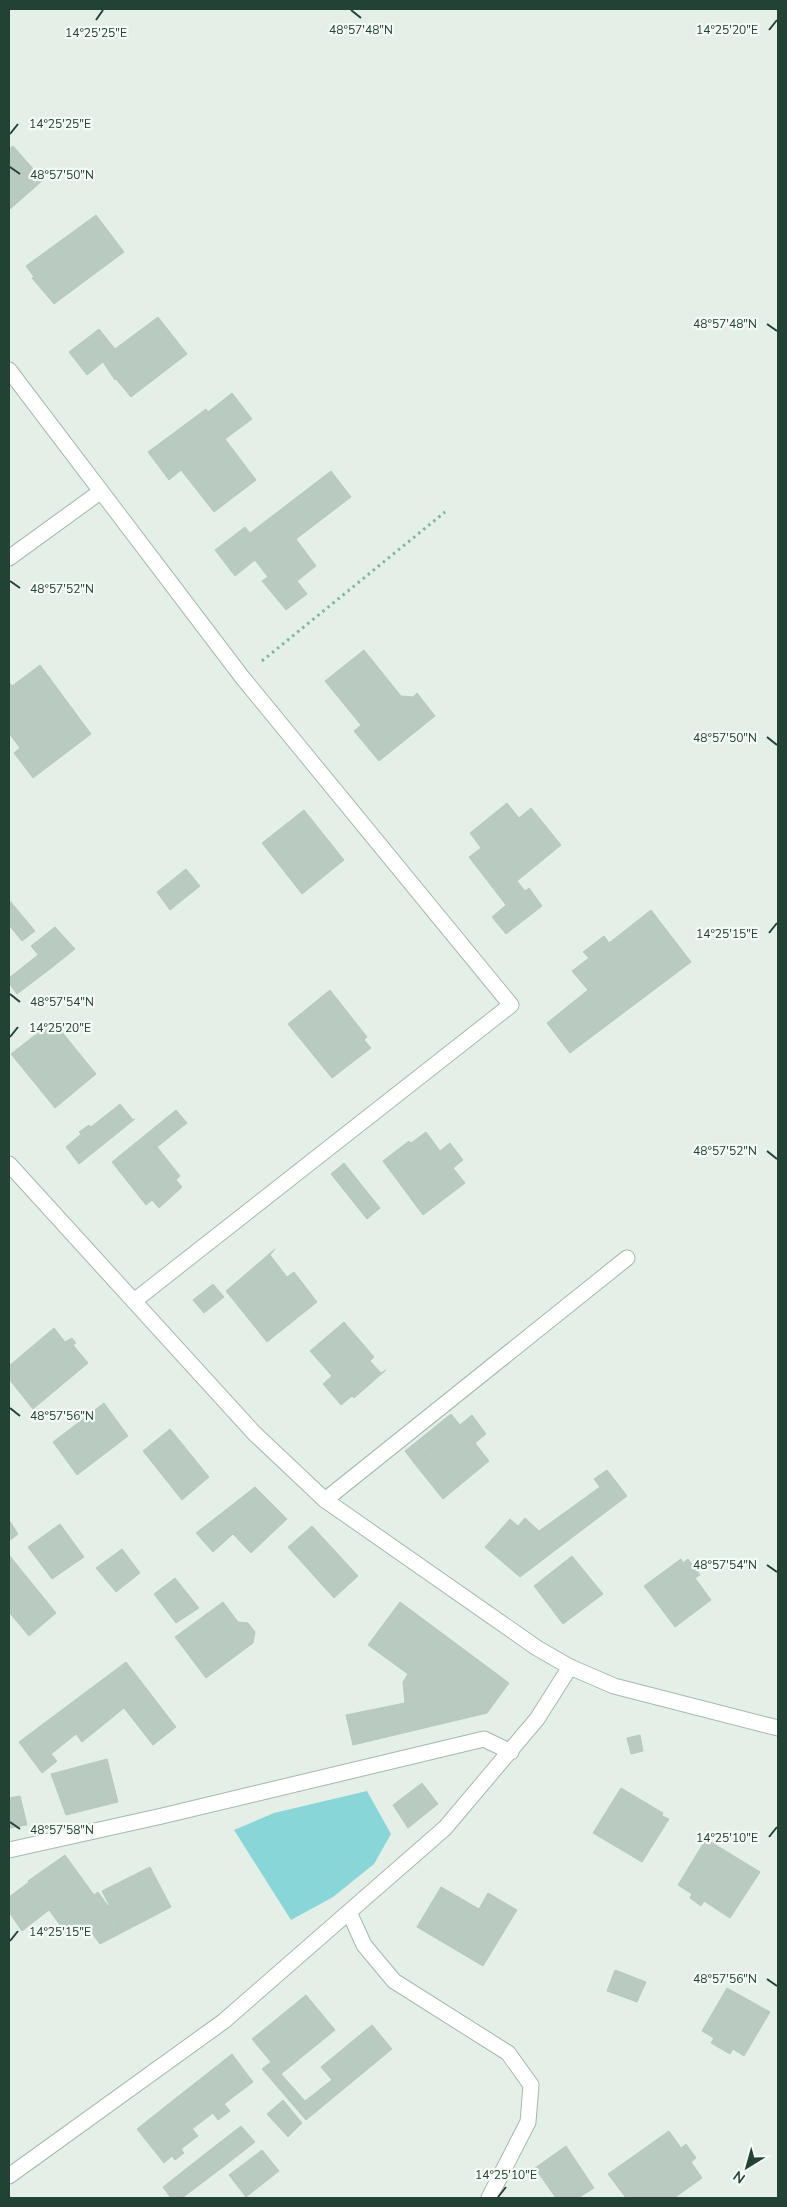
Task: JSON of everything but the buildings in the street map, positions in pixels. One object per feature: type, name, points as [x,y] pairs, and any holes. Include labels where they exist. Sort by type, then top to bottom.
[{"type":"street","points":[[9,370],[242,677],[511,1005],[134,1301]]},
{"type":"street","points":[[9,558],[100,492]]},
{"type":"street","points":[[9,1164],[254,1433],[325,1500],[537,1648],[570,1668],[614,1686],[778,1728]]},
{"type":"street","points":[[325,1500],[627,1258]]},
{"type":"street","points":[[9,2176],[224,2021],[445,1828],[537,1720],[570,1668]]},
{"type":"street","points":[[9,1850],[162,1816],[484,1739],[511,1752]]},
{"type":"street","points":[[349,1912],[364,1945],[394,1982],[508,2053],[531,2085],[528,2122],[489,2198]]},
{"type":"path","points":[[242,677],[445,512]]},
{"type":"water","points":[[367,1791],[391,1834],[374,1864],[333,1897],[291,1920],[234,1830],[274,1813]]}]
